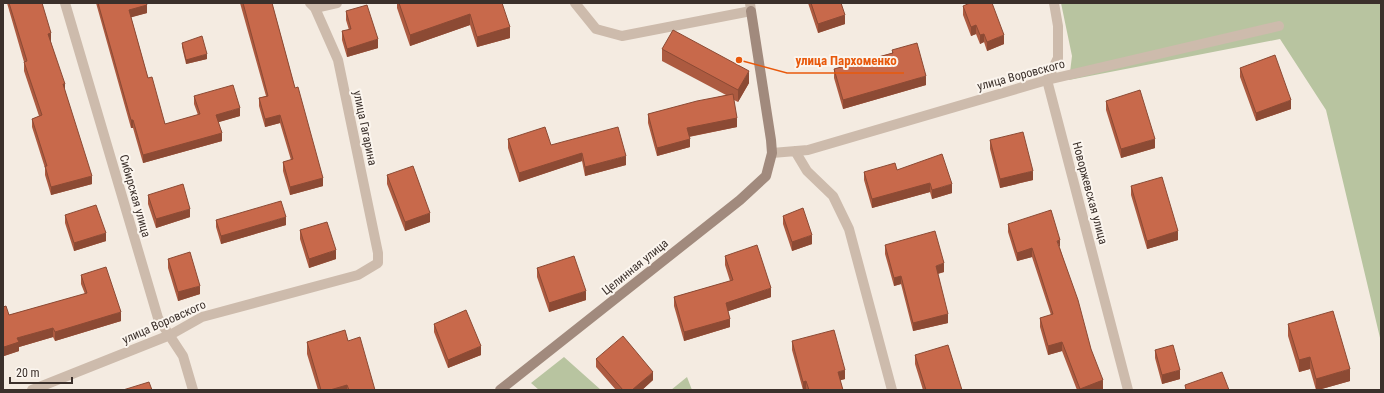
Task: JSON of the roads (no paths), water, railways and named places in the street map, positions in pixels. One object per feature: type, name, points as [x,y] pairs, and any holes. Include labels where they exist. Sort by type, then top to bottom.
[{"type":"street","name":"Сибирская улица","points":[[65,3],[158,318],[183,356],[193,390]]},
{"type":"street","points":[[312,5],[337,3]]},
{"type":"street","points":[[575,3],[596,30],[622,36],[750,7],[772,153]]},
{"type":"street","points":[[1047,80],[1058,58],[1058,26],[1054,3]]},
{"type":"street","name":"улица Гагарина","points":[[312,5],[338,60],[378,252],[378,263]]},
{"type":"street","name":"улица Воровского","points":[[772,153],[808,150],[1047,80],[1279,26]]},
{"type":"street","name":"Новоржевская улица","points":[[1047,80],[1128,390]]},
{"type":"street","points":[[795,151],[807,171],[833,196],[850,229],[892,390]]},
{"type":"street","name":"Целинная улица","points":[[500,390],[740,200],[766,176],[772,153]]},
{"type":"street","name":"улица Воровского","points":[[32,390],[170,335],[202,317],[358,275],[378,263]]},
{"type":"place","name":"улица Пархоменко","points":[[739,60]]}]
